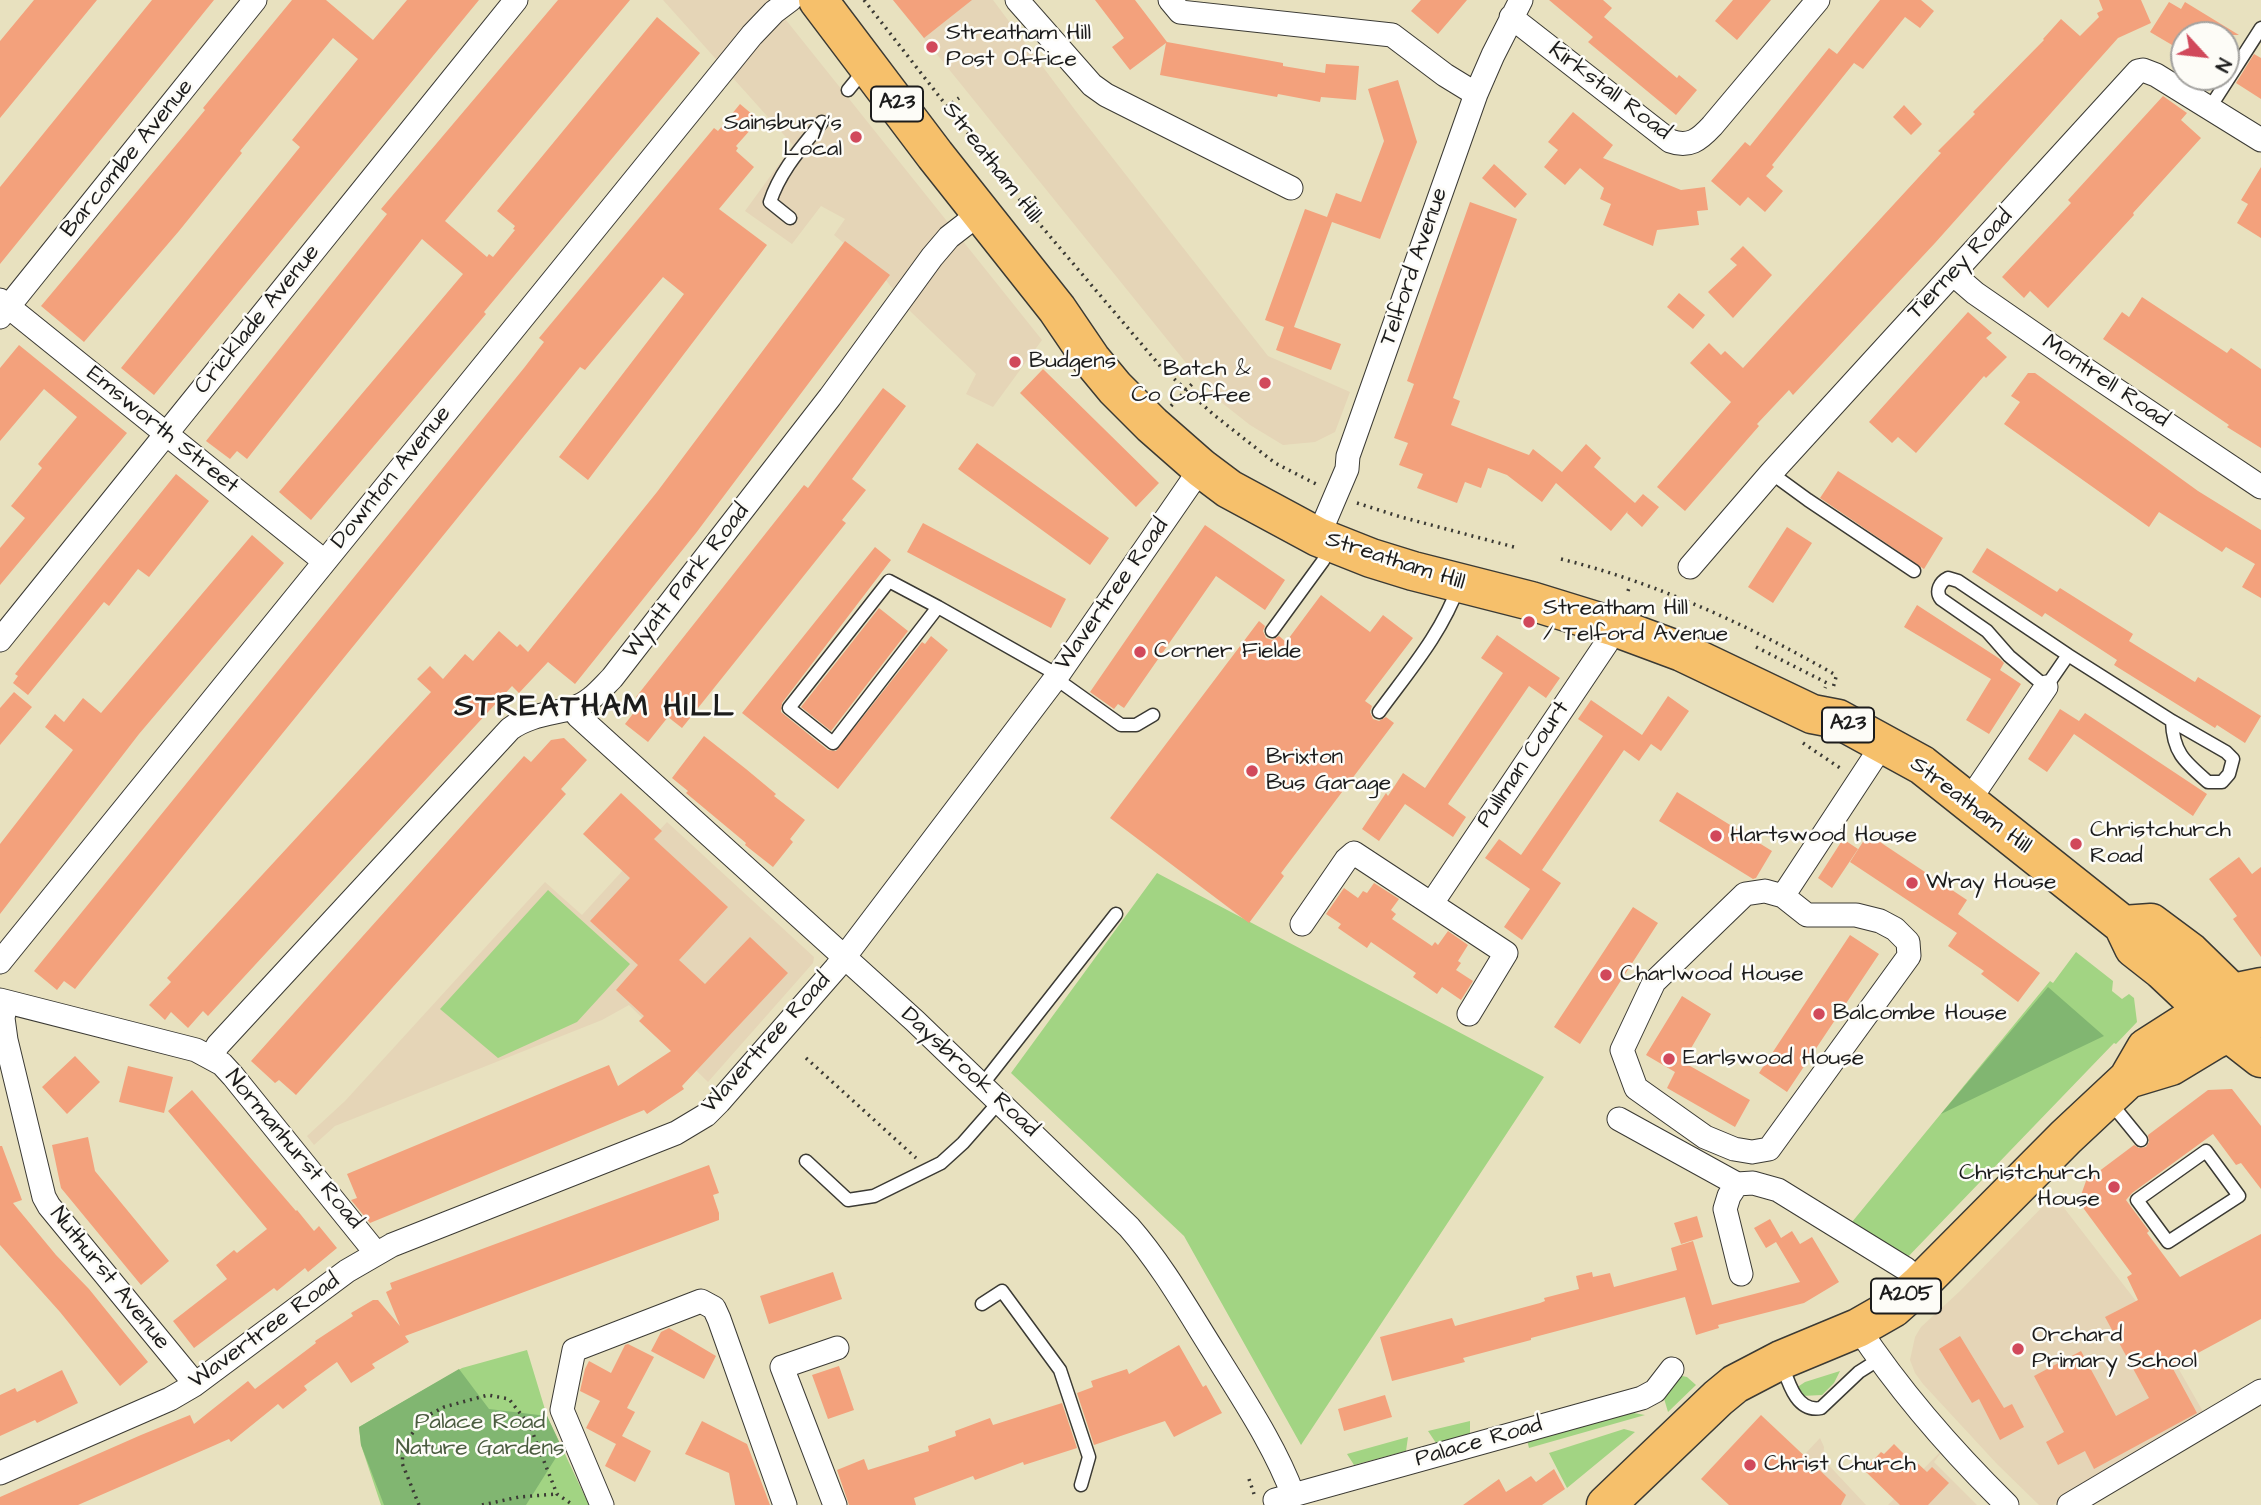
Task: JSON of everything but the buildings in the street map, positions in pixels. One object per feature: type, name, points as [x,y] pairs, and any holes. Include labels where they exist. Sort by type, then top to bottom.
[{"type":"highway","name":"Streatham Hill","points":[[818,0],[858,78],[980,213],[1058,309],[1091,359],[1115,388],[1159,432],[1201,468],[1244,498],[1325,540],[1371,558],[1612,626],[1692,657],[1812,715],[1838,719],[1922,765],[2123,925],[2151,923],[2190,952],[2244,1003]]},
{"type":"highway","name":"A23","points":[[2244,1003],[2261,1058]]},
{"type":"highway","name":"A205","points":[[1606,1505],[1735,1384],[1781,1360],[1858,1328],[1893,1308],[2118,1089],[2171,1066],[2244,1003]]},
{"type":"street","name":"Barcombe Avenue","points":[[3,308],[255,0]]},
{"type":"street","name":"Cricklade Avenue","points":[[0,640],[516,0]]},
{"type":"street","name":"Downton Avenue","points":[[0,962],[752,35],[790,0]]},
{"type":"street","points":[[1017,0],[1092,85],[1106,95],[1291,188]]},
{"type":"street","points":[[1170,0],[1180,12],[1392,35],[1445,75],[1476,94]]},
{"type":"street","name":"Kirkstall Road","points":[[1516,9],[1670,141],[1681,145],[1691,144],[1712,126],[1818,0]]},
{"type":"street","name":"Telford Avenue","points":[[1325,540],[1336,494],[1347,469],[1348,456],[1476,94],[1516,9]]},
{"type":"street","name":"Tierney Road","points":[[1690,567],[1771,473],[2138,71],[2156,75],[2261,140]]},
{"type":"street","name":"Wyatt Park Road","points":[[211,1056],[218,1045],[510,729],[528,719],[575,708],[596,694],[612,678],[830,397],[932,257],[949,237],[980,213]]},
{"type":"street","name":"Montrell Road","points":[[1953,274],[1975,293],[2079,365],[2261,487]]},
{"type":"street","name":"Emsworth Street","points":[[3,308],[324,561]]},
{"type":"street","name":"Wavertree Road","points":[[0,1473],[170,1399],[194,1385],[347,1271],[376,1253],[691,1126],[719,1102],[843,957],[1057,676],[1201,468]]},
{"type":"street","name":"Pullman Court","points":[[1432,903],[1605,644],[1612,626]]},
{"type":"street","points":[[1968,802],[2046,687]]},
{"type":"street","name":"Daysbrook Road","points":[[575,708],[578,716],[915,1021],[1129,1227],[1154,1255],[1268,1444],[1274,1497]]},
{"type":"street","points":[[1783,896],[1883,744]]},
{"type":"street","points":[[1302,924],[1346,860],[1354,853],[1506,953],[1469,1014]]},
{"type":"street","points":[[1765,891],[1783,896],[1807,915],[1856,915],[1880,921],[1895,929],[1908,942],[1909,956],[1769,1150],[1752,1152],[1734,1149],[1705,1137],[1636,1088],[1622,1050],[1654,982],[1745,894],[1765,891]]},
{"type":"street","name":"Normanhurst Road","points":[[3,1001],[211,1056],[233,1076],[376,1253]]},
{"type":"street","name":"Nuthurst Avenue","points":[[3,1001],[6,1040],[44,1197],[58,1219],[194,1385]]},
{"type":"street","points":[[1619,1119],[1737,1184],[1753,1183],[1778,1190],[1906,1269],[1920,1284]]},
{"type":"street","points":[[1737,1184],[1725,1209],[1741,1274]]},
{"type":"street","points":[[602,1505],[562,1410],[574,1350],[701,1301],[714,1308],[719,1319],[785,1505]]},
{"type":"street","points":[[1858,1328],[1878,1360],[1947,1445],[2007,1505]]},
{"type":"street","points":[[835,1505],[782,1367],[837,1348]]},
{"type":"street","name":"Palace Road","points":[[1274,1497],[1647,1402],[1672,1369]]},
{"type":"street","points":[[2069,1505],[2261,1391]]},
{"type":"lane","points":[[2209,109],[2261,28]]},
{"type":"lane","points":[[790,218],[770,202],[775,188],[797,152],[822,122]]},
{"type":"lane","points":[[1771,473],[1914,571]]},
{"type":"lane","points":[[1272,631],[1324,561],[1325,540]]},
{"type":"lane","points":[[2068,654],[2046,687],[2009,656],[1987,631],[1941,599],[1938,592],[1940,586],[1948,578],[1958,581],[2172,721],[2230,755],[2233,764],[2222,782],[2208,782],[2183,758],[2173,740],[2172,721]]},
{"type":"lane","points":[[938,607],[833,743],[789,708],[889,580],[938,607],[1057,676],[1121,725],[1136,725],[1153,715]]},
{"type":"lane","points":[[1379,712],[1435,635],[1450,609],[1460,583]]},
{"type":"lane","points":[[981,1086],[1116,914]]},
{"type":"lane","points":[[2118,1089],[2141,1140]]},
{"type":"lane","points":[[806,1161],[848,1200],[874,1196],[941,1163],[963,1143],[999,1102]]},
{"type":"lane","points":[[2206,1151],[2239,1196],[2168,1242],[2137,1200],[2168,1175],[2206,1151]]},
{"type":"lane","points":[[982,1304],[1002,1291],[1060,1370],[1088,1457],[1081,1485]]},
{"type":"lane","points":[[1781,1360],[1792,1392],[1808,1408],[1815,1409],[1821,1408],[1859,1372],[1878,1360]]},
{"type":"path","name":"Streatham Hill","points":[[864,0],[1031,214],[1150,354],[1185,391],[1275,463],[1336,494],[1401,517],[1514,547]]},
{"type":"path","points":[[952,103],[959,98]]},
{"type":"path","points":[[1028,202],[1036,197]]},
{"type":"path","points":[[1170,407],[1192,384]]},
{"type":"path","points":[[1561,559],[1675,596],[1727,618],[1834,674],[1836,677],[1831,694]]},
{"type":"path","points":[[1675,596],[1677,590]]},
{"type":"path","points":[[1756,647],[1789,660],[1827,683],[1824,691]]},
{"type":"path","points":[[1800,741],[1853,777]]},
{"type":"path","points":[[806,1058],[929,1169]]},
{"type":"path","points":[[419,1505],[402,1464],[404,1444],[425,1417],[444,1408],[488,1395],[509,1399],[530,1426],[557,1494],[573,1505]]},
{"type":"path","points":[[1249,1479],[1274,1497]]},
{"type":"path","points":[[482,1505],[519,1497],[557,1494]]},
{"type":"shaded area","points":[[663,0],[770,0],[1042,340],[993,407],[966,394],[976,374],[911,312],[881,274],[834,235],[845,219],[821,206],[792,244],[745,211],[793,145]]},
{"type":"shaded area","points":[[893,0],[993,0],[1075,110],[1268,356],[1350,392],[1335,432],[1315,442],[1283,445],[1250,425],[1212,395]]},
{"type":"shaded area","points":[[667,822],[814,957],[813,963],[708,1082],[629,1005],[602,1020],[335,1126],[314,1145],[307,1136],[345,1101],[545,882],[582,915]]},
{"type":"shaded area","name":"Orchard Primary School","points":[[2054,1195],[2136,1301],[2106,1317],[2141,1383],[2177,1366],[2205,1415],[2053,1505],[2039,1505],[1923,1384],[1910,1360],[1915,1337],[1921,1327]]},
{"type":"shaded area","points":[[1820,1438],[1824,1447],[1823,1459],[1866,1505],[1757,1505]]},
{"type":"shaded area","points":[[1947,1445],[1934,1462],[1977,1505],[1888,1505]]},
{"type":"green space","points":[[1157,873],[1544,1077],[1301,1445],[1184,1236],[1011,1073]]},
{"type":"green space","points":[[548,890],[630,964],[577,1022],[498,1058],[440,1009]]},
{"type":"green space","points":[[2076,952],[2113,981],[2112,991],[2122,999],[2129,994],[2134,998],[2137,1022],[1903,1262],[1899,1252],[1852,1222]]},
{"type":"green space","points":[[2048,987],[2104,1036],[1941,1114]]},
{"type":"green space","name":"Palace Road Nature Gardens","points":[[527,1350],[547,1416],[589,1505],[381,1505],[361,1445],[359,1427],[462,1368]]},
{"type":"green space","name":"Palace Road Nature Gardens","points":[[459,1369],[489,1409],[547,1416],[562,1448],[526,1505],[384,1505],[361,1445],[359,1427]]},
{"type":"green space","points":[[1840,1371],[1834,1383],[1822,1395],[1802,1396],[1796,1388],[1805,1382]]},
{"type":"green space","points":[[1677,1375],[1687,1377],[1696,1385],[1668,1412],[1663,1395]]},
{"type":"green space","points":[[1628,1412],[1645,1415],[1529,1448],[1527,1440]]},
{"type":"green space","points":[[1470,1421],[1470,1435],[1436,1443],[1428,1431]]},
{"type":"green space","points":[[1624,1429],[1635,1432],[1567,1488],[1549,1453]]},
{"type":"green space","points":[[1408,1437],[1406,1451],[1354,1465],[1347,1454]]},
{"type":"place","name":"Streatham Hill Post Office","points":[[932,47]]},
{"type":"place","name":"Sainsbury's Local","points":[[856,137]]},
{"type":"place","name":"Budgens","points":[[1015,362]]},
{"type":"place","name":"Batch & Co Coffee","points":[[1265,383]]},
{"type":"place","name":"Streatham Hill / Telford Avenue","points":[[1529,622]]},
{"type":"place","name":"Corner Fielde","points":[[1140,652]]},
{"type":"place","name":"Brixton Bus Garage","points":[[1252,771]]},
{"type":"place","name":"Hartswood House","points":[[1716,836]]},
{"type":"place","name":"Christchurch Road","points":[[2076,844]]},
{"type":"place","name":"Wray House","points":[[1912,883]]},
{"type":"place","name":"Charlwood House","points":[[1606,975]]},
{"type":"place","name":"Balcombe House","points":[[1819,1014]]},
{"type":"place","name":"Earlswood House","points":[[1669,1059]]},
{"type":"place","name":"Christchurch House","points":[[2114,1187]]},
{"type":"place","name":"Orchard Primary School","points":[[2018,1349]]},
{"type":"place","name":"Christ Church","points":[[1750,1465]]},
{"type":"district","name":"STREATHAM HILL","points":[[595,709]]}]
